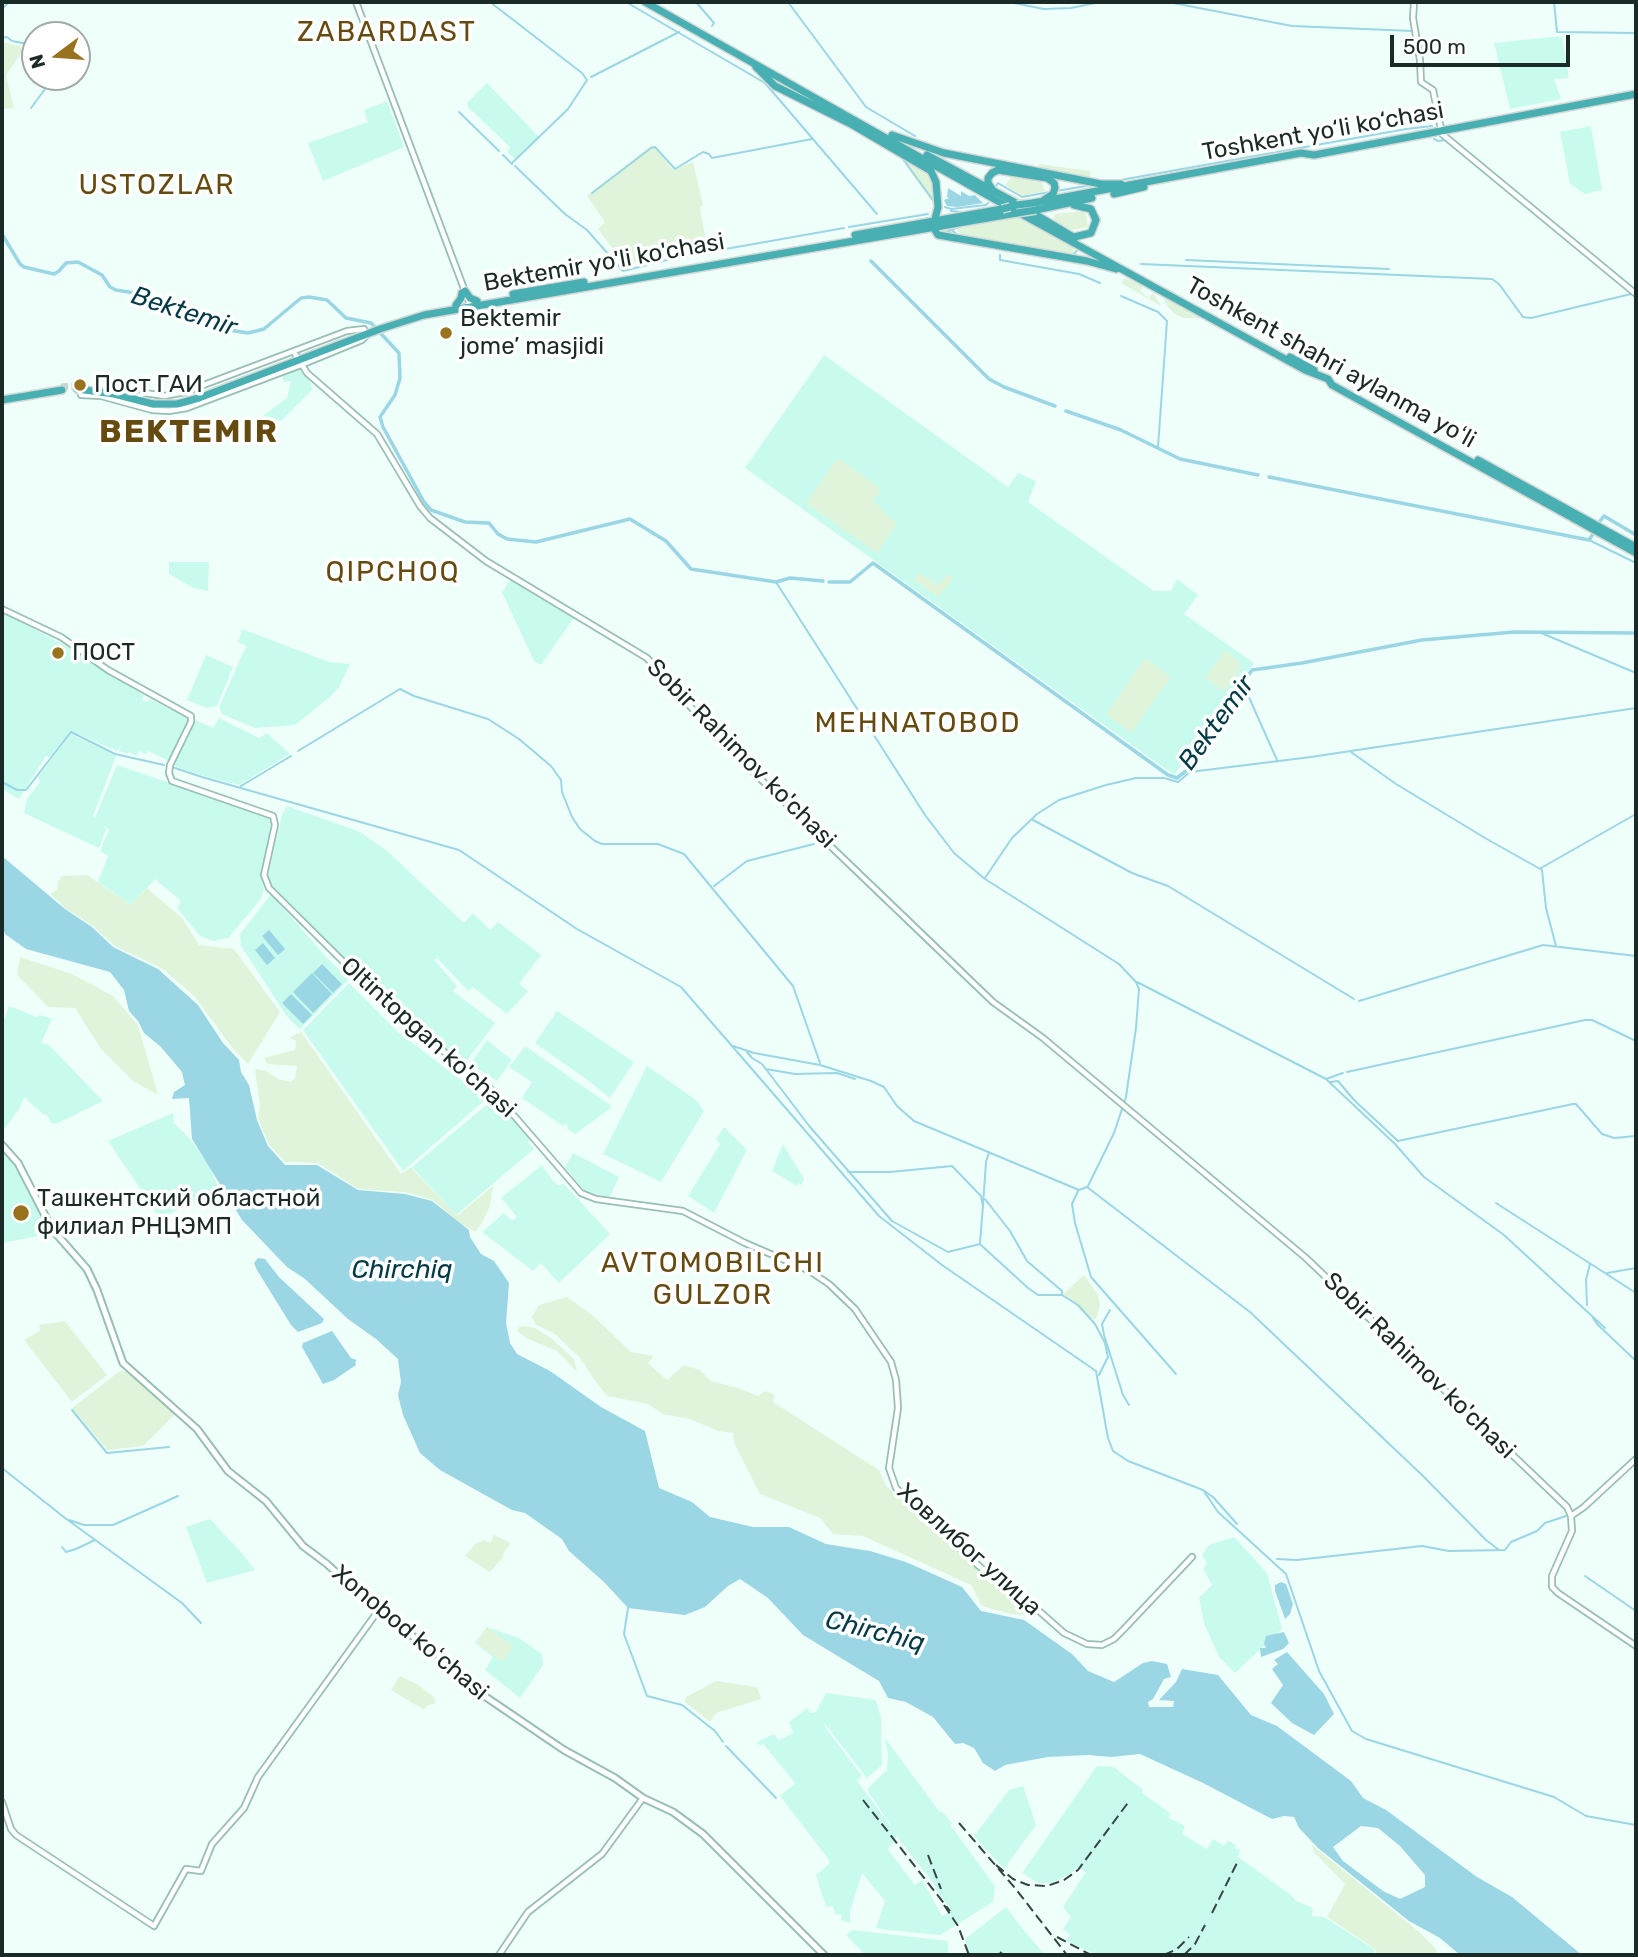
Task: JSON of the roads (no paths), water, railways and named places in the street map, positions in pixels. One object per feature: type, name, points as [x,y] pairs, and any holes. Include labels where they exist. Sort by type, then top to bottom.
[{"type":"highway","points":[[645,2],[892,138],[944,153],[1099,186]]},
{"type":"highway","points":[[655,2],[712,34],[754,62],[892,138]]},
{"type":"highway","points":[[748,60],[775,86],[849,123],[931,171],[936,180],[938,204],[933,225],[938,235],[1087,261],[1130,272]]},
{"type":"highway","name":"Toshkent yo‘li ko‘chasi","points":[[1025,211],[1036,205],[1099,186],[1133,184],[1301,153],[1314,155],[1636,96]]},
{"type":"highway","name":"Toshkent yo‘li ko‘chasi","points":[[1018,205],[1066,204],[1269,162],[1300,157],[1315,158],[1441,132]]},
{"type":"highway","name":"Toshkent shahri aylanma yoʻli","points":[[892,138],[995,200],[1004,210],[1130,272],[1328,378],[1332,385],[1636,547]]},
{"type":"highway","name":"Toshkent shahri aylanma yoʻli","points":[[905,141],[1074,237],[1142,281],[1305,370],[1328,378]]},
{"type":"highway","points":[[1004,197],[988,183],[989,175],[994,171],[1002,170],[1052,180],[1055,185],[1054,193],[1036,205]]},
{"type":"highway","points":[[1066,204],[1091,209],[1096,220],[1091,233],[1074,237]]},
{"type":"highway","name":"Bektemir yo'li ko'chasi","points":[[79,390],[167,401],[187,398],[413,313],[933,225],[1018,205]]},
{"type":"highway","name":"Bektemir yo'li ko'chasi","points":[[1004,210],[1025,211]]},
{"type":"highway","points":[[456,305],[463,292],[470,298],[470,303]]},
{"type":"highway","name":"Bektemir yo'li ko'chasi","points":[[372,329],[470,303]]},
{"type":"highway","name":"Bektemir yo'li ko'chasi","points":[[138,398],[156,405],[177,404],[251,382],[297,358]]},
{"type":"highway","points":[[2,398],[62,389]]},
{"type":"highway","points":[[138,398],[143,407]]},
{"type":"highway","name":"Toshkent shahri aylanma yoʻli","points":[[1604,532],[1636,553]]},
{"type":"main road","name":"Xonobod koʻchasi","points":[[2,1145],[18,1163],[52,1229],[83,1262],[93,1279],[118,1355],[124,1365],[197,1429],[229,1471],[266,1501],[304,1548],[327,1564],[378,1611],[440,1656],[477,1691],[564,1750],[615,1778],[643,1798],[673,1812],[707,1837],[824,1955]]},
{"type":"street","points":[[356,2],[463,292]]},
{"type":"street","points":[[1413,2],[1421,82],[1433,91],[1441,132],[1636,294]]},
{"type":"street","name":"Bektemir yo'li ko'chasi","points":[[297,358],[353,344],[362,340],[372,329]]},
{"type":"street","name":"Sobir Rahimov ko'chasi","points":[[297,358],[310,376],[375,432],[430,518],[486,561],[647,658],[723,743],[990,1000],[1036,1032],[1309,1260],[1567,1507],[1571,1516]]},
{"type":"street","name":"Bektemir yo'li ko'chasi","points":[[79,390],[164,411],[187,408],[251,382]]},
{"type":"street","name":"Oltintopgan ko'chasi","points":[[2,609],[61,637],[108,670],[191,716],[191,722],[170,765],[170,777],[176,783],[273,816],[275,825],[264,877],[269,888],[406,1024],[484,1081],[581,1193],[596,1199],[668,1208],[694,1215],[745,1243],[808,1270],[829,1284],[855,1309]]},
{"type":"street","name":"Ховлибог улица","points":[[855,1309],[891,1362],[896,1380],[898,1408],[889,1468],[896,1488],[980,1567],[1021,1595],[1063,1633],[1087,1644],[1108,1643],[1124,1630],[1192,1557]]},
{"type":"street","points":[[1636,1459],[1604,1490],[1571,1516],[1571,1536],[1553,1575],[1552,1587],[1636,1646]]},
{"type":"street","points":[[2,1802],[10,1827],[16,1835],[154,1926],[186,1869],[201,1871],[212,1844],[244,1808],[258,1777],[378,1611]]},
{"type":"street","points":[[499,1955],[528,1912],[602,1854],[643,1798]]},
{"type":"water","points":[[948,188],[961,196],[961,191],[969,196],[975,195],[983,203],[947,206],[944,200],[949,198]]},
{"type":"water","name":"Chirchiq","points":[[2,856],[65,909],[92,927],[113,947],[158,969],[198,1005],[223,1043],[239,1060],[241,1072],[249,1085],[257,1120],[268,1146],[285,1165],[317,1165],[358,1190],[405,1194],[432,1201],[469,1230],[470,1237],[481,1254],[494,1261],[509,1283],[506,1323],[510,1343],[517,1354],[550,1371],[601,1407],[645,1431],[659,1488],[692,1502],[710,1517],[753,1527],[789,1527],[826,1544],[870,1551],[906,1562],[962,1587],[981,1611],[1024,1620],[1072,1654],[1088,1671],[1114,1682],[1143,1663],[1152,1661],[1167,1664],[1171,1677],[1164,1679],[1153,1699],[1148,1702],[1149,1707],[1173,1707],[1174,1701],[1159,1700],[1176,1682],[1182,1669],[1218,1675],[1251,1715],[1277,1726],[1351,1781],[1363,1798],[1386,1810],[1477,1877],[1512,1897],[1582,1955],[1460,1955],[1440,1938],[1409,1921],[1318,1848],[1299,1828],[1294,1817],[1272,1819],[1140,1754],[1048,1757],[1005,1765],[995,1771],[983,1763],[974,1748],[963,1743],[955,1744],[933,1717],[906,1702],[888,1698],[879,1681],[803,1635],[768,1598],[740,1579],[705,1607],[685,1615],[628,1608],[569,1551],[562,1539],[525,1513],[512,1510],[440,1470],[420,1453],[403,1415],[398,1395],[401,1382],[398,1359],[348,1319],[305,1279],[287,1267],[242,1220],[192,1139],[189,1098],[172,1099],[174,1092],[185,1085],[182,1072],[161,1047],[144,1033],[129,1011],[124,990],[110,972],[26,949],[5,934],[2,927]],"holes":[[[1361,1826],[1378,1828],[1400,1846],[1425,1875],[1425,1887],[1400,1899],[1383,1891],[1343,1861],[1333,1847]]]},
{"type":"water","points":[[269,930],[285,949],[278,955],[262,936]]},
{"type":"water","points":[[263,943],[275,958],[267,965],[255,950]]},
{"type":"water","points":[[322,964],[342,984],[333,993],[313,973]]},
{"type":"water","points":[[312,973],[332,994],[313,1013],[293,992]]},
{"type":"water","points":[[291,994],[312,1015],[303,1024],[282,1003]]},
{"type":"water","points":[[258,1258],[265,1259],[279,1277],[324,1319],[322,1323],[298,1332],[291,1325],[257,1270],[254,1263]]},
{"type":"water","points":[[332,1331],[351,1358],[357,1360],[356,1365],[323,1384],[302,1347],[303,1343]]},
{"type":"water","points":[[1281,1582],[1286,1584],[1293,1604],[1285,1619],[1275,1591],[1275,1585]]},
{"type":"water","points":[[1284,1632],[1289,1643],[1283,1649],[1261,1657],[1260,1648],[1266,1648],[1266,1636]]},
{"type":"water","points":[[1287,1652],[1324,1694],[1334,1714],[1314,1735],[1292,1723],[1271,1703],[1283,1685],[1272,1669],[1278,1664],[1274,1660]]},
{"type":"waterway","points":[[2,9],[9,2]]},
{"type":"waterway","points":[[490,2],[582,73],[587,80],[568,109],[512,163]]},
{"type":"waterway","points":[[626,2],[765,83],[877,214]]},
{"type":"waterway","points":[[696,2],[714,23],[712,26]]},
{"type":"waterway","points":[[788,2],[866,107],[915,136]]},
{"type":"waterway","points":[[1009,2],[1044,9],[1071,8],[1100,2]]},
{"type":"waterway","points":[[1168,2],[1292,26],[1413,31],[1414,39]]},
{"type":"waterway","points":[[1554,2],[1557,32],[1636,33]]},
{"type":"waterway","points":[[591,77],[679,32]]},
{"type":"waterway","points":[[2,38],[7,37],[21,43]]},
{"type":"waterway","points":[[31,108],[44,91]]},
{"type":"waterway","points":[[459,112],[499,151]]},
{"type":"waterway","points":[[1115,181],[1432,126]]},
{"type":"waterway","points":[[592,193],[655,147],[675,169],[703,152],[712,158],[812,139]]},
{"type":"waterway","points":[[1434,139],[1445,140],[1514,196]]},
{"type":"waterway","points":[[503,155],[512,164]]},
{"type":"waterway","points":[[903,159],[935,203]]},
{"type":"waterway","points":[[515,166],[565,214],[587,230],[623,271],[667,260]]},
{"type":"waterway","points":[[995,187],[998,183],[1022,197],[1050,192]]},
{"type":"waterway","points":[[1056,191],[1092,185]]},
{"type":"waterway","points":[[951,209],[988,203]]},
{"type":"waterway","points":[[945,207],[951,211],[962,212]]},
{"type":"waterway","points":[[849,227],[928,214]]},
{"type":"waterway","points":[[946,232],[964,225]]},
{"type":"waterway","points":[[720,250],[844,228]]},
{"type":"waterway","points":[[950,229],[958,235]]},
{"type":"waterway","name":"Bektemir","points":[[2,234],[24,267],[54,274],[66,263],[78,262],[102,275],[110,287],[116,290],[141,294],[223,329],[248,333],[264,329],[301,298],[309,297],[327,300],[346,318],[371,323],[399,353],[400,378],[395,395],[380,417],[383,427],[431,510],[465,522],[489,523],[498,534],[507,539],[536,542],[630,519],[666,541],[691,569],[776,582],[790,578],[823,581]]},
{"type":"waterway","points":[[1072,255],[1077,251]]},
{"type":"waterway","points":[[679,258],[706,253]]},
{"type":"waterway","points":[[1000,255],[1000,260],[1079,274],[1100,283]]},
{"type":"waterway","points":[[1186,260],[1389,269]]},
{"type":"waterway","points":[[871,261],[989,379],[1055,406]]},
{"type":"waterway","points":[[1141,264],[1492,279],[1499,284],[1523,317],[1531,318],[1631,294]]},
{"type":"waterway","points":[[1121,296],[1158,312],[1167,321],[1158,447]]},
{"type":"waterway","points":[[1066,411],[1121,430],[1180,459],[1258,475]]},
{"type":"waterway","points":[[1269,477],[1589,540],[1593,534]]},
{"type":"waterway","points":[[1600,521],[1604,516],[1636,535]]},
{"type":"waterway","points":[[1589,540],[1636,563]]},
{"type":"waterway","name":"Bektemir","points":[[829,582],[850,582],[873,563],[1168,775],[1177,778],[1186,771],[1202,742],[1252,670],[1422,640],[1514,632],[1636,633]]},
{"type":"waterway","points":[[776,582],[925,815],[954,853],[985,879],[1119,964],[1136,982],[1139,989],[1136,1028],[1126,1097],[1114,1133],[1088,1186]]},
{"type":"waterway","points":[[1539,632],[1636,673]]},
{"type":"waterway","points":[[1243,684],[1277,760]]},
{"type":"waterway","points":[[298,751],[400,689],[414,696],[488,719],[519,739],[551,766],[561,780],[562,792],[572,817],[580,829],[595,841],[602,844],[658,844],[684,854],[793,986],[820,1063]]},
{"type":"waterway","points":[[985,878],[1012,838],[1037,814],[1059,800],[1106,785],[1136,778],[1164,778],[1178,782],[1190,772],[1311,757],[1636,708]]},
{"type":"waterway","points":[[2,782],[17,790],[26,790],[71,732],[115,754],[164,765]]},
{"type":"waterway","points":[[1351,752],[1396,784],[1542,870],[1546,908],[1556,946]]},
{"type":"waterway","points":[[241,786],[291,756]]},
{"type":"waterway","points":[[172,767],[459,850],[577,929],[681,987],[879,1216],[942,1265],[1096,1371],[1108,1438],[1113,1451],[1128,1461],[1203,1490],[1218,1512],[1286,1574],[1319,1671],[1352,1731],[1366,1739],[1554,1797],[1586,1816],[1636,1825]]},
{"type":"waterway","points":[[1541,868],[1636,814]]},
{"type":"waterway","points":[[1033,820],[1132,873],[1168,886],[1354,999]]},
{"type":"waterway","points":[[714,886],[747,861],[814,844]]},
{"type":"waterway","points":[[1359,1001],[1543,945],[1636,956]]},
{"type":"waterway","points":[[1137,982],[1326,1079],[1343,1073]]},
{"type":"waterway","points":[[1347,1072],[1585,1020],[1592,1020],[1636,1041]]},
{"type":"waterway","points":[[733,1046],[754,1053],[820,1065],[871,1081],[884,1087],[897,1106],[914,1121],[1079,1190],[1087,1187],[1250,1312],[1499,1550]]},
{"type":"waterway","points":[[747,1052],[762,1064],[810,1127],[892,1221],[948,1252],[980,1244]]},
{"type":"waterway","points":[[766,1069],[795,1074],[837,1073],[855,1079]]},
{"type":"waterway","points":[[1326,1079],[1395,1144],[1424,1177],[1504,1235],[1605,1328]]},
{"type":"waterway","points":[[1331,1082],[1338,1081],[1354,1100],[1398,1141],[1573,1104],[1576,1104],[1602,1134],[1614,1138],[1635,1136]]},
{"type":"waterway","points":[[983,1205],[989,1152]]},
{"type":"waterway","points":[[848,1172],[890,1172],[952,1166],[981,1196],[983,1206],[980,1243]]},
{"type":"waterway","points":[[1078,1191],[1072,1204],[1091,1277],[1176,1374]]},
{"type":"waterway","points":[[985,1199],[1010,1231],[1027,1261],[1062,1291],[1062,1294]]},
{"type":"waterway","points":[[1496,1203],[1636,1293]]},
{"type":"waterway","points":[[981,1245],[1038,1295],[1062,1295],[1078,1305],[1095,1324],[1105,1343],[1108,1357],[1099,1375]]},
{"type":"waterway","points":[[1587,1305],[1586,1280],[1590,1264]]},
{"type":"waterway","points":[[1607,1273],[1636,1268]]},
{"type":"waterway","points":[[1110,1310],[1102,1324],[1104,1335],[1123,1395],[1129,1405]]},
{"type":"waterway","points":[[1593,1318],[1636,1361]]},
{"type":"waterway","points":[[72,1410],[107,1453],[169,1447]]},
{"type":"waterway","points":[[2,1468],[65,1518],[182,1603],[201,1623]]},
{"type":"waterway","points":[[1203,1490],[1213,1497],[1237,1524]]},
{"type":"waterway","points":[[69,1520],[84,1525],[113,1525],[178,1496]]},
{"type":"waterway","points":[[1277,1559],[1297,1560],[1422,1546],[1449,1551],[1505,1550],[1511,1542],[1537,1531],[1545,1523],[1566,1516]]},
{"type":"waterway","points":[[62,1547],[66,1552],[95,1540]]},
{"type":"waterway","points":[[1585,1576],[1636,1611]]},
{"type":"waterway","points":[[628,1608],[624,1634],[647,1696],[682,1705],[715,1731],[723,1742]]},
{"type":"waterway","points":[[726,1746],[776,1798]]},
{"type":"tunnel","points":[[61,387],[77,386]]},
{"type":"railway","points":[[863,1800],[950,1911]]},
{"type":"railway","points":[[996,1865],[1013,1879],[1028,1885],[1047,1886],[1064,1880],[1078,1870],[1130,1800]]},
{"type":"railway","points":[[959,1823],[1015,1888],[1067,1955]]},
{"type":"railway","points":[[928,1855],[941,1889]]},
{"type":"railway","points":[[1212,1913],[1238,1861]]},
{"type":"railway","points":[[944,1905],[958,1926],[969,1955]]},
{"type":"railway","points":[[1184,1955],[1195,1944],[1205,1925]]},
{"type":"railway","points":[[1057,1937],[1091,1955]]},
{"type":"railway","points":[[1164,1955],[1177,1949],[1189,1937]]},
{"type":"railway","points":[[1000,1952],[1003,1955]]},
{"type":"place","name":"Bektemir jome’ masjidi","points":[[446,333]]},
{"type":"place","name":"Пост ГАИ","points":[[80,385]]},
{"type":"place","name":"ПОСТ","points":[[58,653]]},
{"type":"place","name":"Ташкентский областной филиал РНЦЭМП","points":[[21,1213]]},
{"type":"district","name":"ZABARDAST","points":[[387,33]]},
{"type":"district","name":"USTOZLAR","points":[[157,186]]},
{"type":"district","name":"BEKTEMIR","points":[[189,433]]},
{"type":"district","name":"QIPCHOQ","points":[[393,573]]},
{"type":"district","name":"MEHNATOBOD","points":[[918,724]]},
{"type":"district","name":"AVTOMOBILCHI GULZOR","points":[[713,1280]]}]
